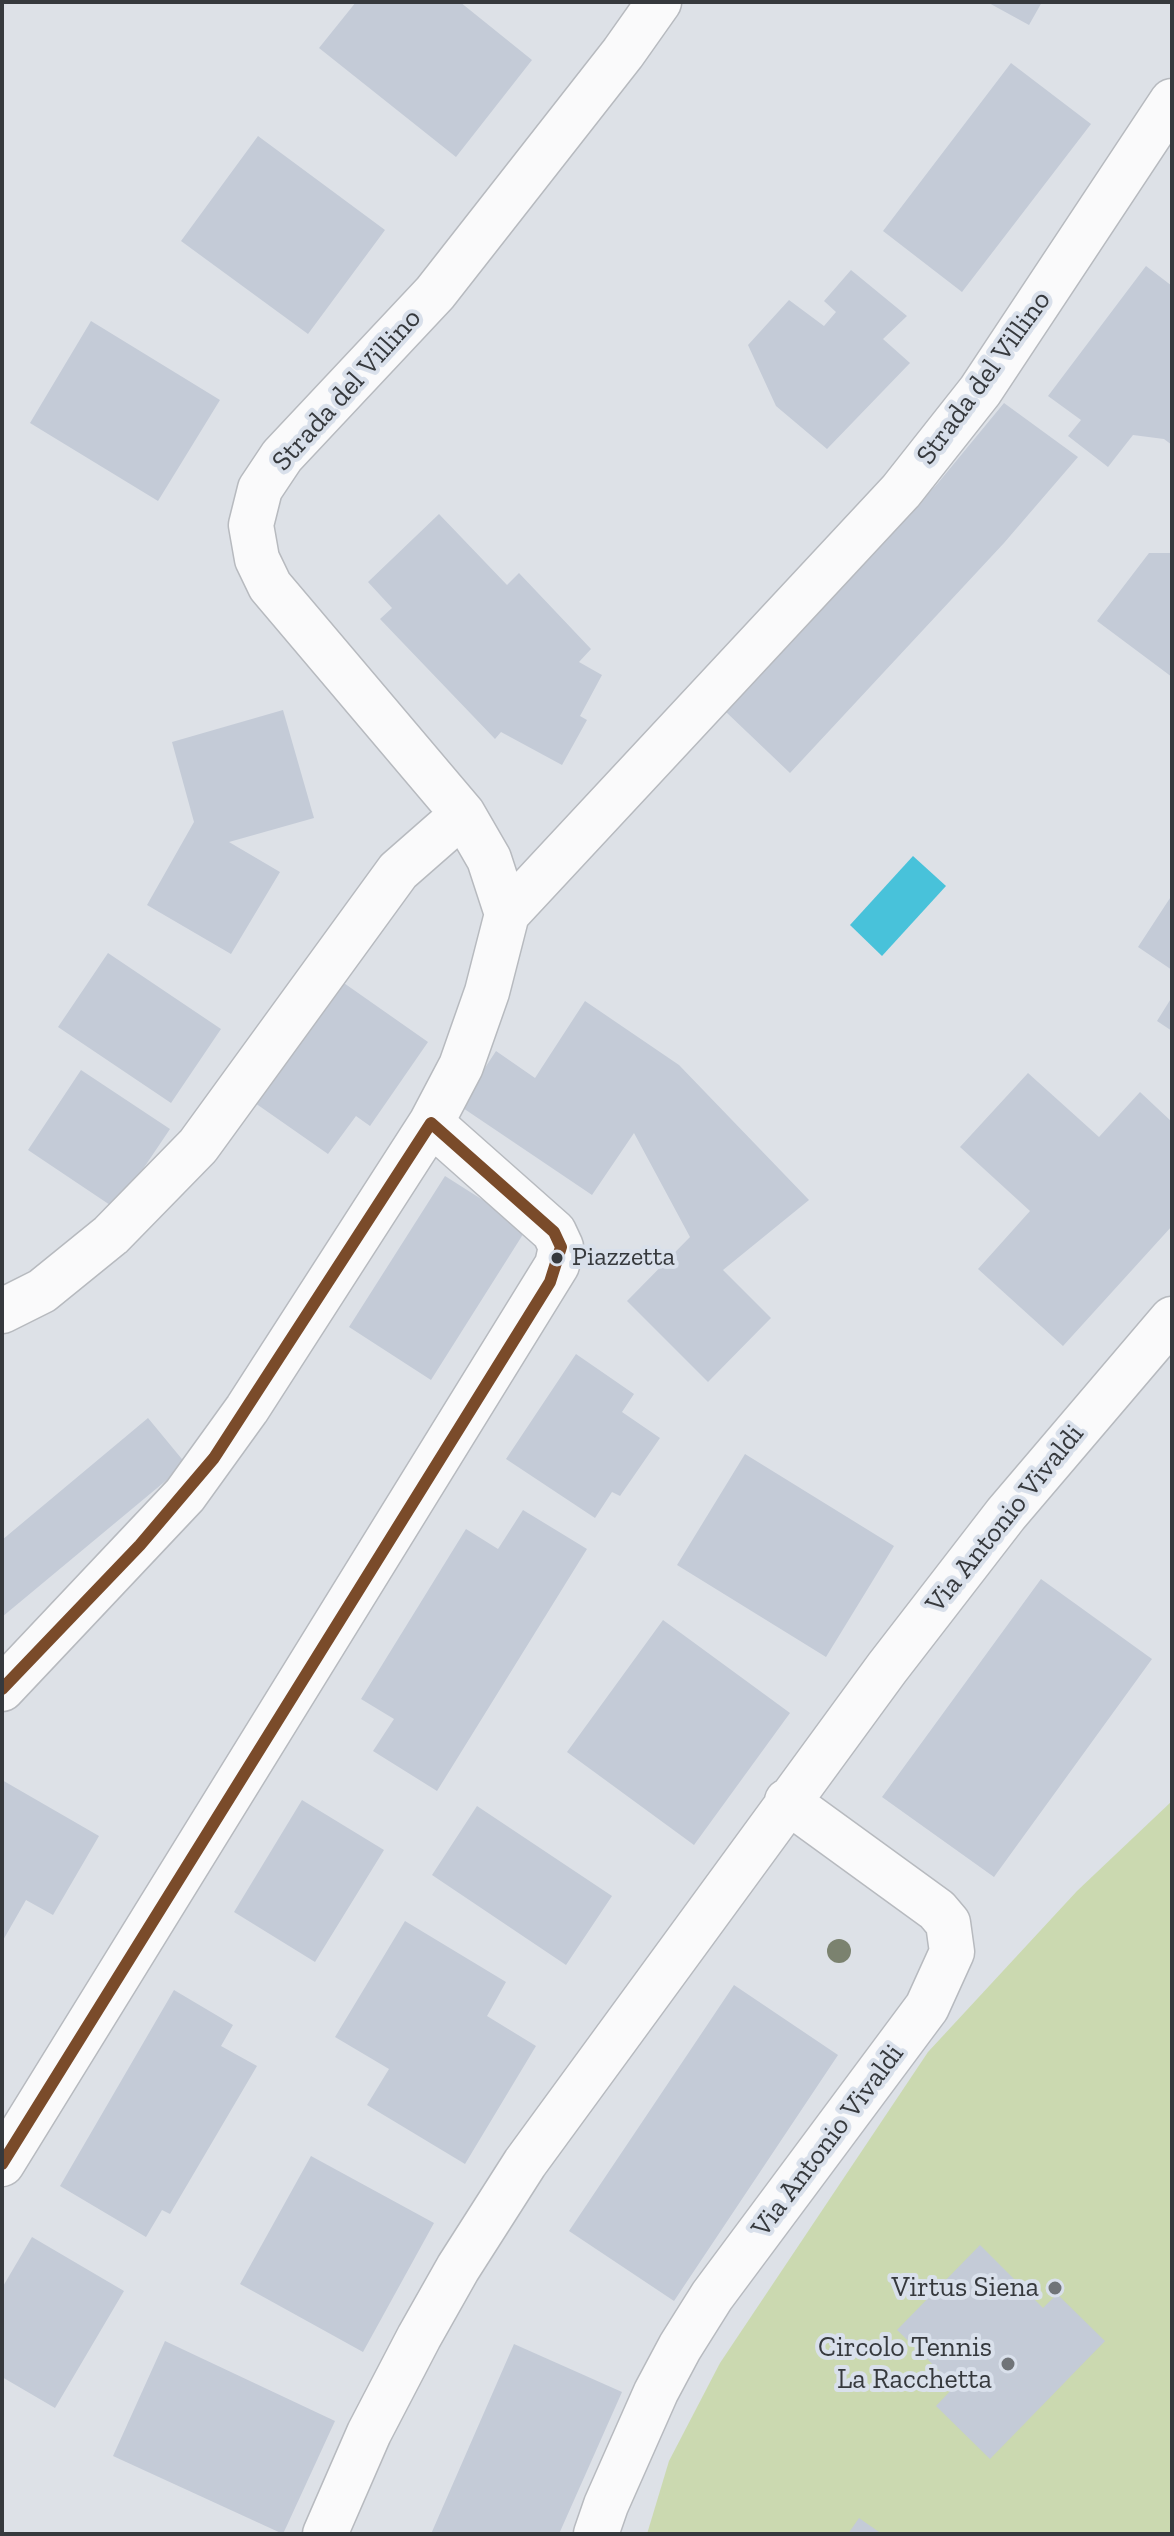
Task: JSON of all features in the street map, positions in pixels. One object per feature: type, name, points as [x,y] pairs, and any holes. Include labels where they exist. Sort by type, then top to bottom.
[{"type":"street","name":"Strada del Villino","points":[[507,914],[489,859],[463,814],[270,586],[257,559],[251,525],[260,489],[282,456],[435,293],[623,53],[659,2]]},
{"type":"street","name":"Strada del Villino","points":[[2,1689],[140,1545],[214,1458],[431,1123],[461,1066],[476,1027],[507,914],[901,491],[980,391],[1172,101]]},
{"type":"street","points":[[2,1311],[42,1291],[111,1235],[198,1146],[398,871],[463,814]]},
{"type":"street","points":[[2,2164],[557,1265],[561,1247],[554,1232],[431,1123]]},
{"type":"street","name":"Via Antonio Vivaldi","points":[[325,2534],[376,2419],[472,2245],[525,2163],[787,1801],[1006,1514],[1172,1319]]},
{"type":"street","name":"Via Antonio Vivaldi","points":[[596,2534],[649,2406],[680,2347],[712,2296],[927,2007],[952,1952],[948,1923],[937,1910],[787,1801]]},
{"type":"green space","points":[[1172,1801],[1172,2534],[647,2534],[669,2461],[720,2363],[928,2052],[1077,1891]]},
{"type":"water","points":[[913,856],[946,886],[882,956],[850,925]]},
{"type":"building","points":[[356,2],[460,2],[532,60],[456,157],[319,48]]},
{"type":"building","points":[[987,2],[1042,2],[1029,25]]},
{"type":"building","points":[[1011,63],[1091,124],[962,292],[883,231]]},
{"type":"building","points":[[258,136],[385,230],[308,334],[181,241]]},
{"type":"building","points":[[1146,266],[1172,286],[1172,445],[1164,439],[1133,435],[1108,467],[1068,436],[1081,420],[1048,396]]},
{"type":"building","points":[[851,270],[907,316],[883,339],[910,363],[827,449],[776,406],[748,345],[789,300],[824,326],[836,312],[824,301]]},
{"type":"building","points":[[91,321],[220,400],[158,501],[30,423]]},
{"type":"building","points":[[1004,403],[1078,457],[1004,543],[790,773],[726,712],[938,483]]},
{"type":"building","points":[[439,514],[507,585],[519,573],[591,649],[579,662],[602,675],[580,716],[587,720],[562,765],[501,732],[495,739],[380,619],[392,608],[368,582]]},
{"type":"building","points":[[1149,553],[1172,553],[1172,677],[1097,621]]},
{"type":"building","points":[[283,710],[314,818],[229,842],[280,872],[231,954],[147,905],[194,822],[172,742]]},
{"type":"building","points":[[1172,895],[1172,970],[1138,947]]},
{"type":"building","points":[[108,953],[221,1029],[171,1103],[58,1027]]},
{"type":"building","points":[[341,981],[428,1042],[370,1126],[356,1116],[328,1154],[245,1096]]},
{"type":"building","points":[[1172,997],[1172,1031],[1157,1021]]},
{"type":"building","points":[[585,1001],[679,1065],[809,1200],[723,1270],[771,1318],[708,1382],[627,1301],[690,1237],[634,1133],[592,1195],[460,1106],[496,1051],[535,1078]]},
{"type":"building","points":[[81,1070],[170,1129],[116,1209],[28,1150]]},
{"type":"building","points":[[1028,1073],[1099,1137],[1140,1092],[1172,1122],[1172,1226],[1063,1346],[978,1269],[1030,1211],[960,1147]]},
{"type":"building","points":[[445,1176],[527,1228],[431,1380],[349,1327]]},
{"type":"building","points":[[576,1354],[634,1394],[622,1412],[660,1438],[620,1496],[612,1492],[595,1518],[506,1459]]},
{"type":"building","points":[[148,1418],[186,1464],[2,1617],[2,1540]]},
{"type":"building","points":[[745,1454],[894,1546],[826,1657],[677,1565]]},
{"type":"building","points":[[523,1510],[587,1549],[437,1791],[373,1751],[394,1719],[361,1699],[466,1529],[498,1549]]},
{"type":"building","points":[[1041,1579],[1152,1659],[994,1877],[882,1797]]},
{"type":"building","points":[[663,1620],[790,1713],[694,1845],[567,1752]]},
{"type":"building","points":[[2,1780],[99,1836],[53,1915],[26,1900],[2,1942]]},
{"type":"building","points":[[302,1800],[384,1850],[315,1962],[234,1912]]},
{"type":"building","points":[[477,1806],[612,1896],[566,1965],[432,1875]]},
{"type":"building","points":[[405,1921],[506,1982],[487,2016],[536,2046],[465,2164],[367,2105],[389,2069],[335,2037]]},
{"type":"building","points":[[734,1985],[838,2055],[674,2301],[569,2231]]},
{"type":"building","points":[[174,1990],[233,2025],[221,2046],[257,2066],[170,2214],[162,2210],[146,2237],[60,2186]]},
{"type":"building","points":[[311,2156],[434,2223],[363,2352],[240,2284]]},
{"type":"building","points":[[32,2237],[124,2291],[55,2408],[2,2377],[2,2288]]},
{"type":"building","name":"Circolo Tennis La Racchetta","points":[[980,2245],[1043,2308],[1057,2294],[1105,2341],[990,2459],[936,2406],[955,2386],[897,2330]]},
{"type":"building","points":[[165,2341],[335,2421],[283,2534],[113,2456]]},
{"type":"building","points":[[514,2344],[622,2392],[559,2534],[431,2534]]},
{"type":"building","points":[[859,2518],[882,2534],[848,2534]]},
{"type":"transit line","points":[[2,1689],[140,1545],[214,1458],[431,1123],[554,1232],[561,1247],[550,1282],[2,2164]]},
{"type":"place","name":"Piazzetta","points":[[557,1258]]},
{"type":"place","name":"Virtus Siena","points":[[1055,2288]]},
{"type":"place","name":"Circolo Tennis La Racchetta","points":[[1008,2364]]}]
